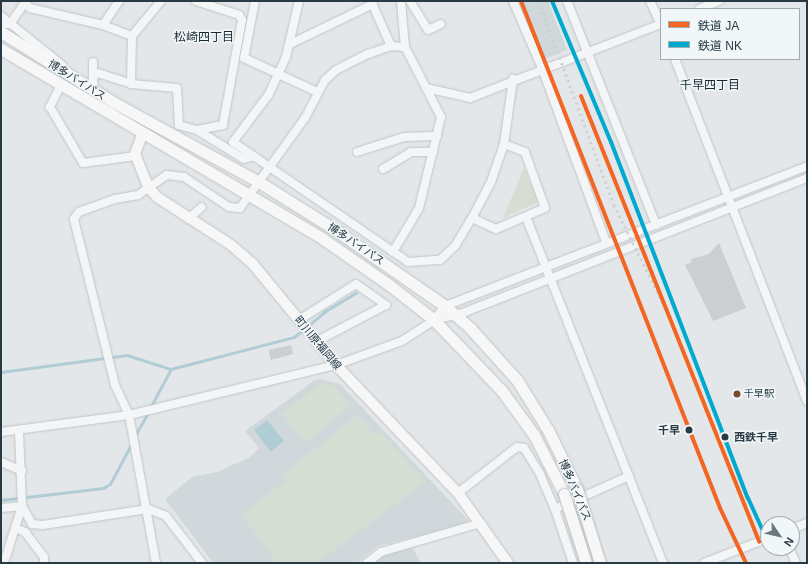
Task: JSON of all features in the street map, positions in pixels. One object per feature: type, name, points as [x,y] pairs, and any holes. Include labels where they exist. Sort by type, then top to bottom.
[{"type":"highway","name":"博多バイパス","points":[[1,32],[94,91],[259,182],[331,227],[456,315],[517,380],[548,430],[577,490],[600,563]]},
{"type":"highway","name":"博多バイパス","points":[[1,49],[330,244],[434,320],[502,391],[534,435],[564,494],[586,563]]},
{"type":"main road","points":[[136,156],[136,148],[143,133]]},
{"type":"main road","name":"町川原福岡線","points":[[136,156],[148,187],[170,208],[244,255],[336,365],[458,493],[481,523],[508,563]]},
{"type":"street","points":[[104,25],[119,1]]},
{"type":"street","points":[[131,84],[132,36],[161,1]]},
{"type":"street","points":[[196,1],[239,15],[242,20],[223,125],[197,130]]},
{"type":"street","points":[[255,1],[244,58],[317,92]]},
{"type":"street","points":[[299,1],[290,44],[270,94],[233,142],[408,262],[440,260],[455,246],[472,218],[491,182],[504,144],[513,79]]},
{"type":"street","points":[[393,252],[419,208],[441,117],[405,47],[401,1]]},
{"type":"street","points":[[410,1],[428,30],[441,24]]},
{"type":"street","points":[[513,1],[542,68],[606,242]]},
{"type":"street","points":[[567,1],[656,225]]},
{"type":"street","points":[[650,1],[660,22]]},
{"type":"street","points":[[702,8],[719,1]]},
{"type":"street","points":[[5,24],[25,2],[30,8],[104,25],[132,36]]},
{"type":"street","points":[[290,44],[372,2],[392,46]]},
{"type":"street","points":[[1,16],[5,24],[62,64]]},
{"type":"street","points":[[426,88],[470,98],[513,79],[587,54],[660,24]]},
{"type":"street","points":[[156,563],[148,509],[129,415],[115,385],[74,218],[79,212],[124,196],[138,195],[167,175],[184,177],[228,207],[240,208],[251,196],[259,182],[305,118],[317,92],[336,70],[392,46],[405,47]]},
{"type":"street","points":[[675,60],[807,401]]},
{"type":"street","points":[[93,62],[94,91]]},
{"type":"street","points":[[93,78],[98,73],[131,84],[177,88],[179,125],[197,130],[244,159],[254,156]]},
{"type":"street","points":[[61,85],[50,107],[83,163],[136,156]]},
{"type":"street","points":[[357,152],[404,136],[437,136]]},
{"type":"street","points":[[472,218],[496,229],[545,208],[525,152],[504,144]]},
{"type":"street","points":[[383,169],[411,152],[433,152]]},
{"type":"street","points":[[434,320],[445,306],[606,242],[656,225],[807,166]]},
{"type":"street","points":[[1,432],[129,415],[336,365],[402,340],[434,320],[456,315],[807,178]]},
{"type":"street","points":[[188,219],[202,207]]},
{"type":"street","points":[[526,217],[663,563]]},
{"type":"street","points":[[299,320],[356,284],[386,305],[317,341]]},
{"type":"street","points":[[4,563],[22,506],[22,471],[19,430]]},
{"type":"street","points":[[458,493],[517,446],[524,448],[540,474],[556,509],[573,563]]},
{"type":"street","points":[[1,462],[22,471]]},
{"type":"street","points":[[556,509],[629,476]]},
{"type":"street","points":[[22,506],[32,524],[43,525],[148,509],[166,516],[202,563]]},
{"type":"street","points":[[1,508],[22,506]]},
{"type":"street","points":[[367,563],[381,552],[481,523]]},
{"type":"street","points":[[15,528],[25,532],[44,557],[44,563]]},
{"type":"street","points":[[704,563],[724,560],[760,542]]},
{"type":"shaded area","points":[[518,1],[548,1],[567,50],[540,61]]},
{"type":"shaded area","points":[[524,168],[537,199],[536,203],[503,218]]},
{"type":"shaded area","points":[[320,379],[340,384],[468,520],[465,524],[378,546],[357,563],[213,563],[165,499],[192,477],[217,472],[250,457],[259,448],[245,431],[315,380]]},
{"type":"shaded area","points":[[322,382],[334,386],[351,406],[305,443],[282,414]]},
{"type":"shaded area","points":[[358,415],[373,433],[381,433],[426,481],[316,563],[277,563],[242,515],[286,481],[282,475]]},
{"type":"shaded area","points":[[412,547],[421,563],[371,563],[382,555]]},
{"type":"water","points":[[267,420],[284,441],[271,452],[254,430]]},
{"type":"building","points":[[719,243],[746,308],[713,321],[685,265],[692,262],[691,259],[709,254]]},
{"type":"building","points":[[291,345],[293,354],[271,360],[268,350]]},
{"type":"waterway","points":[[307,327],[324,312],[356,293]]},
{"type":"waterway","points":[[1,372],[127,355],[171,369],[294,337],[303,330]]},
{"type":"waterway","points":[[150,408],[171,369]]},
{"type":"waterway","points":[[135,436],[148,413]]},
{"type":"waterway","points":[[1,500],[103,488],[110,484],[132,443]]},
{"type":"railway","points":[[539,1],[614,205],[671,319]]},
{"type":"rail line","name":"JA","points":[[521,1],[720,508],[746,563]]},
{"type":"rail line","name":"NK","points":[[552,1],[611,142],[748,498],[760,524]]},
{"type":"rail line","name":"JA","points":[[581,96],[759,542]]},
{"type":"place","name":"千早駅","points":[[737,394]]},
{"type":"place","name":"千早","points":[[689,430]]},
{"type":"place","name":"西鉄千早","points":[[725,437]]},
{"type":"district","name":"松崎四丁目","points":[[204,38]]},
{"type":"district","name":"千早四丁目","points":[[710,86]]}]
